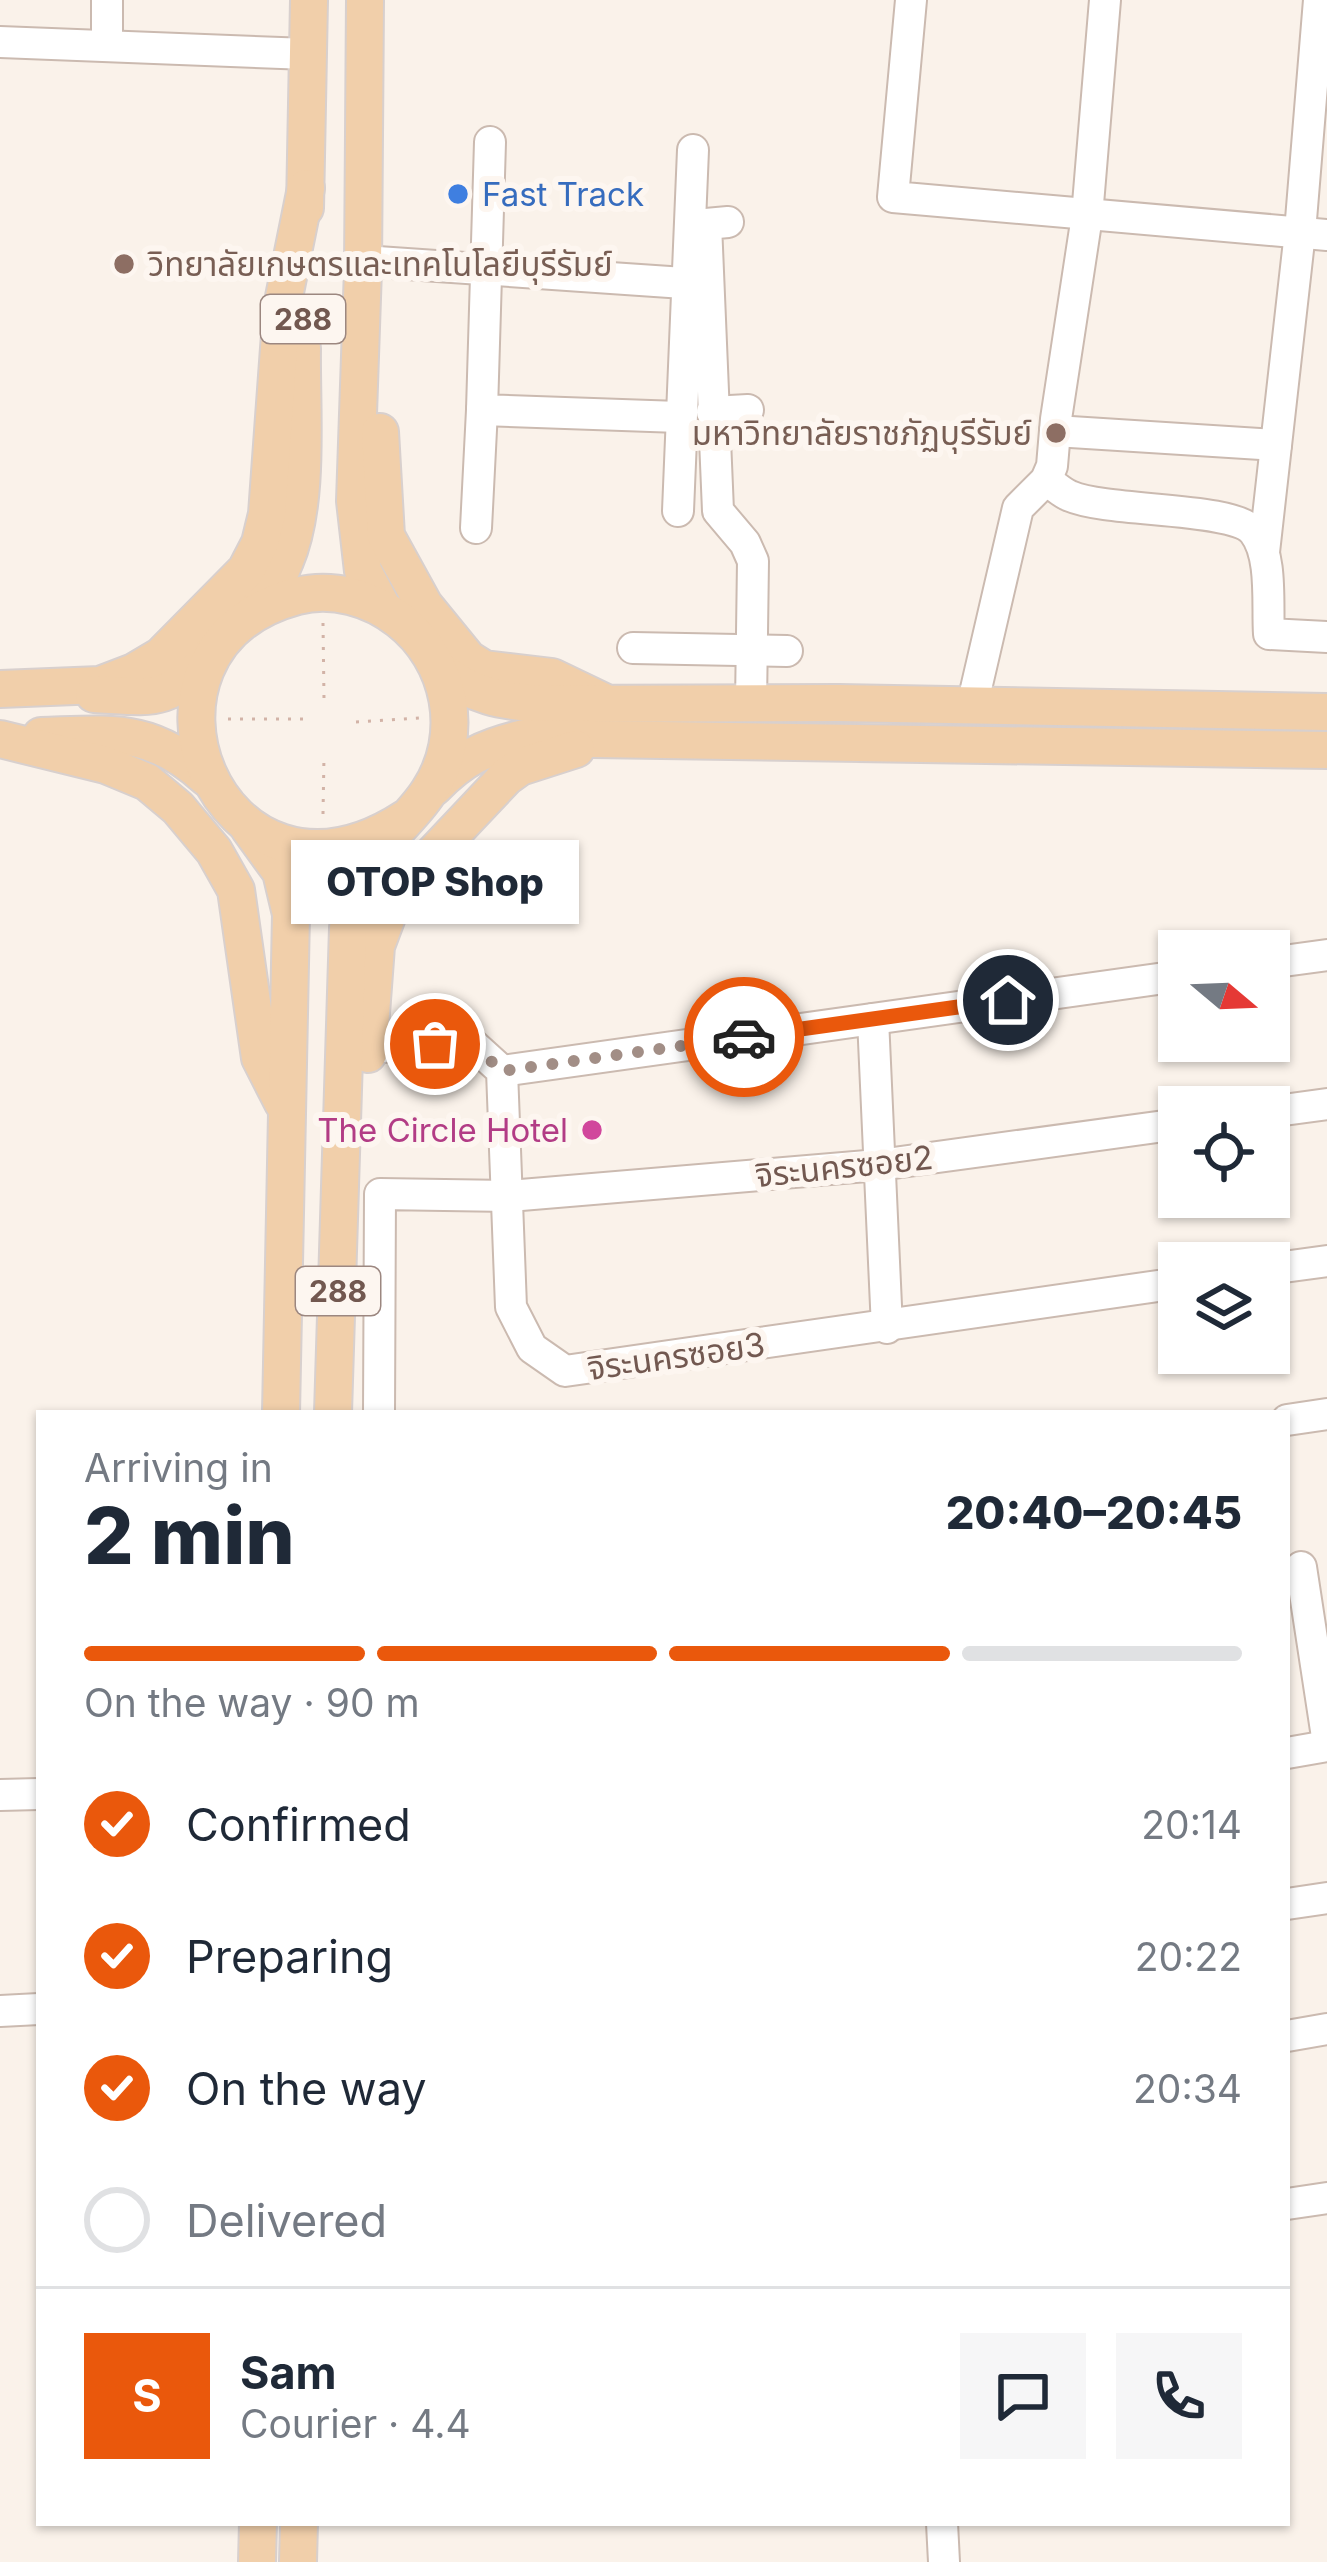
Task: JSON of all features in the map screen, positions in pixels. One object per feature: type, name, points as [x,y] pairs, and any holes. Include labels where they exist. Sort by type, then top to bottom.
[{"type":"main road","name":"288","points":[[232,632],[271,589],[288,555],[298,495],[309,0]]},
{"type":"main road","name":"288","points":[[365,0],[355,501],[363,571],[382,607]]},
{"type":"main road","points":[[0,690],[100,685],[134,672],[161,656],[246,570],[260,543],[266,514],[282,308],[306,188]]},
{"type":"main road","points":[[363,265],[378,316],[386,536],[424,605],[468,659],[484,669],[552,677],[609,723]]},
{"type":"main road","points":[[0,690],[157,697],[186,682],[232,632],[274,602],[310,593],[346,595],[382,607],[417,634],[441,671],[449,701],[450,733],[443,764],[417,805]]},
{"type":"main road","points":[[209,781],[197,746],[196,710],[204,674],[232,632]]},
{"type":"main road","points":[[441,671],[491,700],[609,723]]},
{"type":"main road","points":[[668,723],[751,704],[1327,712]]},
{"type":"main road","points":[[342,1168],[365,1092],[376,946],[404,885],[520,766],[609,723]]},
{"type":"main road","points":[[0,738],[108,734],[158,742],[180,753],[246,824],[276,841],[310,849],[344,848],[377,837],[417,805],[460,760],[485,747],[609,723],[1327,750]]},
{"type":"main road","points":[[0,738],[106,766],[146,782],[178,808],[214,851],[236,890],[260,1058],[287,1112]]},
{"type":"main road","name":"288","points":[[333,1410],[348,928],[357,879],[417,805]]},
{"type":"main road","name":"288","points":[[246,824],[281,872],[292,914],[281,1410]]},
{"type":"main road","points":[[257,2562],[258,2526]]},
{"type":"main road","points":[[298,2562],[299,2526]]},
{"type":"street","points":[[107,0],[107,45]]},
{"type":"street","points":[[911,0],[893,197],[1313,234]]},
{"type":"street","points":[[972,706],[1018,508],[1046,480],[1052,466],[1088,216],[1105,0]]},
{"type":"street","points":[[1319,0],[1313,234],[1276,445],[1264,553],[1270,634],[1327,637]]},
{"type":"street","points":[[0,42],[308,54]]},
{"type":"street","points":[[476,528],[489,269],[490,142]]},
{"type":"street","points":[[678,511],[693,150]]},
{"type":"street","points":[[728,222],[706,224],[712,412],[718,511],[745,543],[753,561],[751,704]]},
{"type":"street","points":[[363,265],[684,283]]},
{"type":"street","points":[[482,410],[679,417]]},
{"type":"street","points":[[712,412],[748,410]]},
{"type":"street","points":[[1055,431],[1276,445]]},
{"type":"street","points":[[1046,480],[1069,496],[1088,500],[1146,511],[1233,518],[1253,530],[1264,553]]},
{"type":"street","points":[[633,648],[787,651]]},
{"type":"street","points":[[1290,960],[1327,955]]},
{"type":"street","points":[[368,1048],[469,1041],[502,1071],[1158,979]]},
{"type":"street","points":[[873,1019],[887,1328]]},
{"type":"street","name":"จิระนครซอย3","points":[[502,1071],[511,1307],[532,1348],[566,1371],[1158,1286]]},
{"type":"street","points":[[1290,1109],[1327,1104]]},
{"type":"street","name":"จิระนครซอย2","points":[[379,1410],[380,1194],[508,1196],[879,1165],[1158,1127]]},
{"type":"street","points":[[1290,1267],[1327,1261]]},
{"type":"street","points":[[1290,1420],[1327,1414]]},
{"type":"street","points":[[1290,1752],[1327,1742],[1305,1566]]},
{"type":"street","points":[[0,1795],[36,1794]]},
{"type":"street","points":[[1290,1904],[1327,1898]]},
{"type":"street","points":[[0,2011],[36,2009]]},
{"type":"street","points":[[1290,2035],[1327,2029]]},
{"type":"street","points":[[1290,2204],[1327,2198]]},
{"type":"street","points":[[943,2526],[944,2562]]},
{"type":"path","points":[[323,623],[325,699]]},
{"type":"path","points":[[310,624],[338,625]]},
{"type":"path","points":[[418,703],[419,734]]},
{"type":"path","points":[[227,707],[225,719],[304,719]]},
{"type":"path","points":[[356,722],[422,718]]},
{"type":"path","points":[[323,821],[324,756]]},
{"type":"way so far","points":[[435,1044],[469,1041],[502,1071],[744,1037]]},
{"type":"place","name":"Fast Track","points":[[458,194]]},
{"type":"place","name":"วิทยาลัยเกษตรและเทคโนโลยีบุรีรัมย์","points":[[124,264]]},
{"type":"place","name":"มหาวิทยาลัยราชภัฏบุรีรัมย์","points":[[1056,433]]},
{"type":"place","name":"OTOP Shop","points":[[435,1044]]},
{"type":"place","name":"The Circle Hotel","points":[[592,1130]]},
{"type":"route","points":[[744,1037],[1008,1000]]}]
